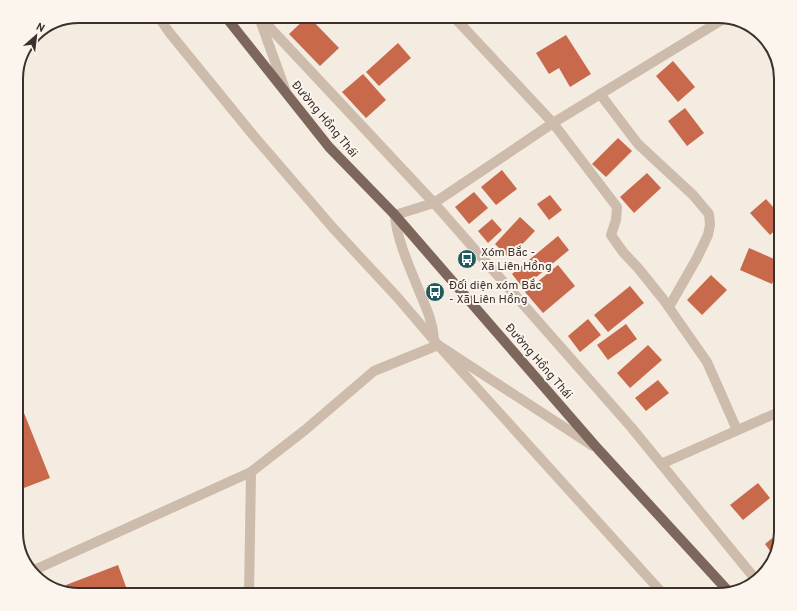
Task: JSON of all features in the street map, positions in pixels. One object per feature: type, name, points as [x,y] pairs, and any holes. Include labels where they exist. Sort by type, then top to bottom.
[{"type":"main road","name":"Đường Hồng Thái","points":[[230,23],[329,147],[395,215],[598,449],[725,588]]},
{"type":"street","points":[[163,23],[258,141],[333,228],[398,298],[658,588]]},
{"type":"street","points":[[261,23],[286,94]]},
{"type":"street","points":[[266,23],[434,203],[631,427],[752,576]]},
{"type":"street","points":[[460,23],[553,123],[618,207],[616,220],[611,235],[623,252],[638,268],[669,307],[707,362],[737,430]]},
{"type":"street","points":[[598,449],[436,342],[432,322],[395,225],[395,215],[434,203],[553,123],[717,23]]},
{"type":"street","points":[[600,94],[638,144],[693,195],[709,214],[710,225],[708,235],[698,258],[669,307]]},
{"type":"street","points":[[37,569],[251,472],[305,430],[374,371],[436,342]]},
{"type":"street","points":[[661,464],[774,415]]},
{"type":"street","points":[[249,588],[251,472]]},
{"type":"building","points":[[301,23],[315,23],[339,48],[320,66],[289,34]]},
{"type":"building","points":[[566,35],[591,74],[570,87],[559,68],[549,74],[536,53]]},
{"type":"building","points":[[398,43],[411,58],[379,86],[366,72]]},
{"type":"building","points":[[673,61],[695,87],[678,102],[656,76]]},
{"type":"building","points":[[363,74],[386,100],[366,118],[342,92]]},
{"type":"building","points":[[685,108],[704,133],[687,146],[668,121]]},
{"type":"building","points":[[618,138],[632,151],[606,177],[592,164]]},
{"type":"building","points":[[502,170],[517,189],[496,205],[481,187]]},
{"type":"building","points":[[647,173],[661,188],[634,213],[620,197]]},
{"type":"building","points":[[474,192],[488,208],[469,224],[455,207]]},
{"type":"building","points":[[550,195],[562,210],[549,220],[537,204]]},
{"type":"building","points":[[766,199],[774,208],[774,231],[770,235],[750,213]]},
{"type":"building","points":[[520,217],[535,231],[509,258],[495,244]]},
{"type":"building","points":[[492,219],[502,230],[488,243],[478,231]]},
{"type":"building","points":[[558,236],[569,250],[523,288],[512,274]]},
{"type":"building","points":[[749,248],[774,259],[774,279],[772,284],[740,270]]},
{"type":"building","points":[[558,265],[575,286],[543,313],[525,292]]},
{"type":"building","points":[[711,275],[727,290],[702,315],[687,300]]},
{"type":"building","points":[[630,286],[644,303],[608,332],[594,315]]},
{"type":"building","points":[[588,319],[601,335],[580,352],[568,336]]},
{"type":"building","points":[[626,324],[637,339],[608,360],[597,345]]},
{"type":"building","points":[[648,345],[662,360],[630,388],[617,373]]},
{"type":"building","points":[[658,380],[669,393],[646,411],[635,398]]},
{"type":"building","points":[[23,410],[50,478],[23,488]]},
{"type":"building","points":[[758,483],[770,498],[743,520],[730,505]]},
{"type":"building","points":[[774,537],[770,551],[765,544]]},
{"type":"building","points":[[118,565],[126,588],[72,588],[66,585]]},
{"type":"place","name":"Xóm Bắc - Xã Liên Hồng","points":[[467,259]]},
{"type":"place","name":"Đối diện xóm Bắc - Xã Liên Hồng","points":[[435,292]]}]
